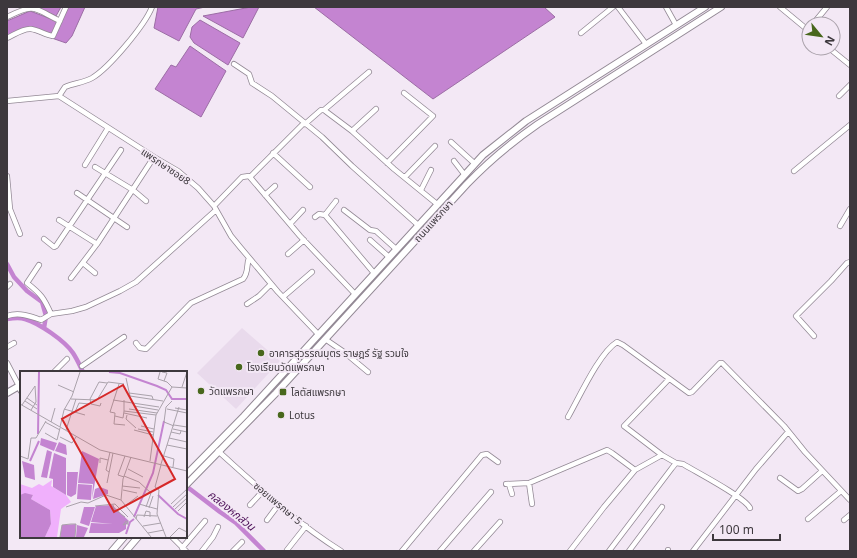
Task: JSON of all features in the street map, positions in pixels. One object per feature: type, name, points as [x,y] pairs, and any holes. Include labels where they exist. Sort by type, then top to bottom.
[{"type":"main road","name":"ถนนแพรกษา","points":[[187,473],[241,419],[474,163],[526,121],[705,7]]},
{"type":"main road","name":"ถนนแพรกษา","points":[[188,483],[272,398],[467,184],[503,150],[550,116],[721,7]]},
{"type":"main road","points":[[686,19],[691,26]]},
{"type":"main road","points":[[7,393],[20,388]]},
{"type":"main road","points":[[112,551],[123,538]]},
{"type":"main road","points":[[126,551],[137,538]]},
{"type":"street","points":[[7,38],[26,29],[31,29],[53,36],[66,7]]},
{"type":"street","points":[[7,101],[59,96],[65,86],[80,83],[99,73],[142,26],[152,7]]},
{"type":"street","points":[[581,32],[613,7]]},
{"type":"street","points":[[618,7],[646,44]]},
{"type":"street","points":[[666,7],[676,25]]},
{"type":"street","points":[[780,7],[801,24]]},
{"type":"street","points":[[820,16],[827,7]]},
{"type":"street","points":[[7,17],[23,9],[33,8],[60,21]]},
{"type":"street","points":[[839,56],[848,63],[850,56]]},
{"type":"street","points":[[234,64],[249,74],[252,83],[272,96],[322,137],[357,172],[418,225]]},
{"type":"street","points":[[250,177],[304,123],[321,110],[324,110],[369,72]]},
{"type":"street","points":[[839,96],[850,85]]},
{"type":"street","points":[[387,162],[433,116],[404,93]]},
{"type":"street","name":"แพรกษาซอย8","points":[[59,96],[154,158],[178,171],[193,184],[215,208],[231,236],[249,258],[318,334]]},
{"type":"street","points":[[352,131],[376,109]]},
{"type":"street","points":[[324,110],[352,131],[437,204]]},
{"type":"street","points":[[794,171],[850,126]]},
{"type":"street","points":[[85,165],[108,128]]},
{"type":"street","points":[[451,142],[474,163]]},
{"type":"street","points":[[404,177],[435,146]]},
{"type":"street","points":[[44,239],[55,246],[70,227],[121,150]]},
{"type":"street","points":[[273,153],[310,187]]},
{"type":"street","points":[[71,278],[97,244],[154,158]]},
{"type":"street","points":[[454,161],[464,174]]},
{"type":"street","points":[[95,167],[133,190],[146,201]]},
{"type":"street","points":[[421,190],[431,170]]},
{"type":"street","points":[[7,176],[10,209],[20,234]]},
{"type":"street","points":[[7,316],[23,315],[41,320],[50,315],[86,307],[136,282],[215,208],[242,177],[248,176],[304,240],[355,294]]},
{"type":"street","points":[[265,195],[275,186]]},
{"type":"street","points":[[77,193],[128,227]]},
{"type":"street","points":[[325,215],[336,201]]},
{"type":"street","points":[[840,226],[850,209]]},
{"type":"street","points":[[290,224],[303,210]]},
{"type":"street","points":[[344,210],[370,230],[376,232],[396,249]]},
{"type":"street","points":[[314,217],[319,214],[325,215],[374,273]]},
{"type":"street","points":[[59,220],[97,244]]},
{"type":"street","points":[[288,254],[304,240]]},
{"type":"street","points":[[370,240],[389,257]]},
{"type":"street","points":[[136,343],[140,348],[146,349],[191,303],[244,279],[247,272],[247,261],[249,258]]},
{"type":"street","points":[[814,336],[796,316],[847,263],[850,262]]},
{"type":"street","points":[[83,263],[95,273]]},
{"type":"street","points":[[39,265],[27,283],[43,297],[50,315]]},
{"type":"street","points":[[283,297],[312,272]]},
{"type":"street","points":[[247,304],[259,296],[271,284]]},
{"type":"street","points":[[82,366],[124,337]]},
{"type":"street","points":[[325,339],[344,352],[368,372]]},
{"type":"street","points":[[568,417],[601,359],[617,342],[634,352],[687,393],[690,393],[720,363],[722,363],[850,500]]},
{"type":"street","points":[[7,347],[14,343]]},
{"type":"street","points":[[55,371],[67,359]]},
{"type":"street","points":[[7,363],[20,388]]},
{"type":"street","points":[[669,379],[624,426],[662,456],[676,464],[683,464],[735,495],[747,503],[750,508]]},
{"type":"street","points":[[693,551],[735,495],[778,442],[788,432]]},
{"type":"street","points":[[512,494],[508,484],[529,485],[606,450],[610,451],[635,470]]},
{"type":"street","name":"ซอยแพรกษา 5","points":[[218,451],[263,491],[338,550]]},
{"type":"street","points":[[402,551],[482,455],[488,454],[498,462]]},
{"type":"street","points":[[570,551],[635,470],[662,456]]},
{"type":"street","points":[[609,551],[676,464]]},
{"type":"street","points":[[780,478],[798,491],[822,471]]},
{"type":"street","points":[[529,485],[532,504]]},
{"type":"street","points":[[808,519],[841,490]]},
{"type":"street","points":[[250,505],[263,491]]},
{"type":"street","points":[[440,551],[491,492]]},
{"type":"street","points":[[267,520],[279,504]]},
{"type":"street","points":[[629,551],[662,507]]},
{"type":"street","points":[[844,520],[850,515]]},
{"type":"street","points":[[173,538],[184,549],[205,521]]},
{"type":"street","points":[[474,551],[500,522]]},
{"type":"street","points":[[287,550],[306,526]]},
{"type":"street","points":[[202,551],[210,542],[218,527]]},
{"type":"street","points":[[234,551],[242,542]]},
{"type":"shaded area","points":[[37,7],[61,7],[56,16]]},
{"type":"shaded area","points":[[66,7],[85,7],[72,36],[66,43],[29,30],[7,39],[7,21],[30,11],[59,22]]},
{"type":"shaded area","points":[[158,7],[205,7],[196,9],[179,41],[154,28]]},
{"type":"shaded area","points":[[251,7],[259,7],[243,38],[203,16]]},
{"type":"shaded area","points":[[314,7],[544,7],[555,17],[433,99]]},
{"type":"shaded area","points":[[200,20],[240,43],[228,65],[194,43],[190,37],[192,27]]},
{"type":"shaded area","points":[[190,46],[226,71],[201,117],[155,89],[171,65],[176,67]]},
{"type":"shaded area","name":"โรงเรียนวัดแพรกษา","points":[[242,328],[280,361],[236,409],[197,373]]},
{"type":"waterway","points":[[7,264],[14,277],[27,291],[42,302],[46,316],[44,328]]},
{"type":"waterway","name":"คลองหกส่วน","points":[[7,319],[25,319],[37,324],[51,333],[69,348],[82,371]]},
{"type":"waterway","name":"คลองหกส่วน","points":[[187,487],[236,523],[264,551]]},
{"type":"place","name":"อาคารสุวรรณบุตร ราษฎร์ รัฐ รวมใจ","points":[[261,353]]},
{"type":"place","name":"โรงเรียนวัดแพรกษา","points":[[239,367]]},
{"type":"place","name":"วัดแพรกษา","points":[[201,391]]},
{"type":"place","name":"โลตัสแพรกษา","points":[[283,392]]},
{"type":"place","name":"Lotus","points":[[281,415]]}]
